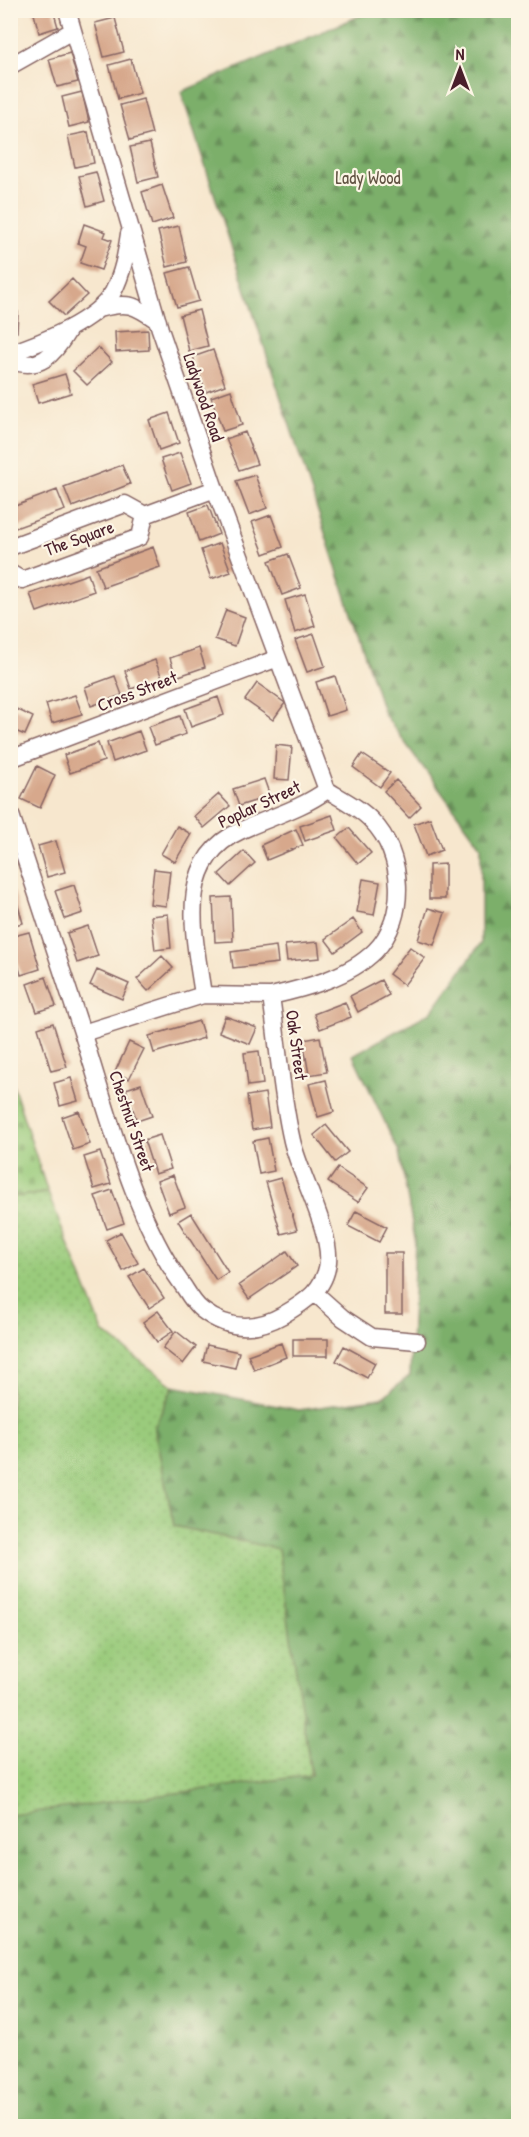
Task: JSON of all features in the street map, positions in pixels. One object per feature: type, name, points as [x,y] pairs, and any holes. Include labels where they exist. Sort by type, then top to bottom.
[{"type":"street","name":"Ladywood Road","points":[[67,10],[129,230],[158,321],[215,489],[327,790]]},
{"type":"street","points":[[10,66],[72,31]]},
{"type":"street","points":[[98,309],[112,293],[124,265],[129,230]]},
{"type":"street","points":[[10,353],[46,341],[98,309],[120,303],[137,306],[158,321]]},
{"type":"street","points":[[10,360],[34,365],[46,360],[71,325]]},
{"type":"street","points":[[145,515],[215,489]]},
{"type":"street","name":"The Square","points":[[10,546],[125,504],[145,515],[140,537],[22,580],[10,573]]},
{"type":"street","name":"Cross Street","points":[[10,759],[278,658]]},
{"type":"street","name":"Poplar Street","points":[[203,995],[192,905],[196,881],[206,858],[222,841],[238,831],[310,802],[327,790]]},
{"type":"street","name":"Oak Street","points":[[316,1294],[325,1277],[327,1250],[292,1142],[271,996],[302,989],[353,967],[375,951],[390,930],[398,883],[396,863],[373,822],[327,790]]},
{"type":"street","name":"Chestnut Street","points":[[10,812],[116,1140],[150,1228],[175,1275],[200,1309],[236,1327],[265,1324],[316,1294]]},
{"type":"street","points":[[83,1033],[203,995],[271,996]]},
{"type":"street","points":[[316,1294],[343,1318],[372,1337],[417,1341]]},
{"type":"green space","name":"Lady Wood","points":[[371,11],[518,11],[518,2126],[11,2126],[10,1815],[311,1775],[278,1549],[174,1526],[154,1428],[173,1386],[299,1410],[382,1398],[410,1375],[415,1239],[399,1152],[353,1055],[431,1012],[481,943],[481,846],[384,714],[181,92]]},
{"type":"green space","points":[[11,1079],[48,1193],[11,1197]]},
{"type":"green space","points":[[48,1193],[103,1332],[173,1386],[154,1428],[174,1526],[278,1549],[311,1775],[11,1815],[11,1197]]},
{"type":"building","points":[[33,10],[53,10],[58,27],[39,33]]},
{"type":"building","points":[[115,18],[124,52],[104,57],[95,23]]},
{"type":"building","points":[[70,53],[78,82],[57,87],[49,59]]},
{"type":"building","points":[[131,59],[140,93],[118,99],[109,65]]},
{"type":"building","points":[[82,92],[89,122],[69,127],[62,97]]},
{"type":"building","points":[[143,99],[152,134],[130,140],[120,105]]},
{"type":"building","points":[[88,132],[94,163],[75,167],[68,136]]},
{"type":"building","points":[[150,143],[158,177],[138,182],[130,147]]},
{"type":"building","points":[[96,172],[104,201],[87,206],[79,176]]},
{"type":"building","points":[[162,185],[173,218],[152,225],[142,192]]},
{"type":"building","points":[[84,224],[106,232],[104,237],[112,240],[101,270],[80,263],[86,246],[78,243]]},
{"type":"building","points":[[179,226],[187,262],[167,267],[158,231]]},
{"type":"building","points":[[189,267],[199,301],[177,307],[167,273]]},
{"type":"building","points":[[72,279],[87,295],[64,316],[49,301]]},
{"type":"building","points":[[199,310],[208,346],[189,351],[180,315]]},
{"type":"building","points":[[10,311],[18,312],[17,332],[10,332]]},
{"type":"building","points":[[148,330],[149,350],[116,352],[115,332]]},
{"type":"building","points":[[98,347],[112,362],[87,385],[73,371]]},
{"type":"building","points":[[213,350],[225,385],[206,392],[193,357]]},
{"type":"building","points":[[65,374],[71,393],[38,403],[32,384]]},
{"type":"building","points":[[231,390],[242,425],[223,431],[211,397]]},
{"type":"building","points":[[169,413],[179,443],[159,450],[149,420]]},
{"type":"building","points":[[245,432],[257,464],[239,470],[226,439]]},
{"type":"building","points":[[180,453],[191,483],[172,490],[161,459]]},
{"type":"building","points":[[122,465],[130,484],[72,507],[64,487]]},
{"type":"building","points":[[255,475],[267,508],[249,515],[236,481]]},
{"type":"building","points":[[57,490],[65,510],[10,530],[10,508]]},
{"type":"building","points":[[208,505],[219,534],[199,542],[189,512]]},
{"type":"building","points":[[271,515],[283,547],[264,554],[252,522]]},
{"type":"building","points":[[220,543],[231,572],[211,579],[201,550]]},
{"type":"building","points":[[153,547],[160,567],[103,587],[96,568]]},
{"type":"building","points":[[288,554],[301,588],[282,595],[269,561]]},
{"type":"building","points":[[88,574],[94,591],[37,612],[30,594]]},
{"type":"building","points":[[305,594],[315,626],[295,633],[285,600]]},
{"type":"building","points":[[226,610],[245,617],[235,646],[215,639]]},
{"type":"building","points":[[314,634],[325,666],[307,672],[295,640]]},
{"type":"building","points":[[199,648],[205,667],[176,677],[170,658]]},
{"type":"building","points":[[155,660],[162,678],[131,689],[125,671]]},
{"type":"building","points":[[115,676],[122,695],[91,706],[85,687]]},
{"type":"building","points":[[335,676],[346,710],[327,716],[316,682]]},
{"type":"building","points":[[257,683],[285,703],[273,720],[245,700]]},
{"type":"building","points":[[75,695],[82,714],[52,723],[46,704]]},
{"type":"building","points":[[218,697],[224,715],[191,727],[185,709]]},
{"type":"building","points":[[10,706],[33,717],[25,735],[10,729]]},
{"type":"building","points":[[180,716],[186,734],[155,745],[148,727]]},
{"type":"building","points":[[139,731],[146,750],[113,762],[107,743]]},
{"type":"building","points":[[98,743],[104,761],[70,773],[64,755]]},
{"type":"building","points":[[276,745],[292,747],[289,780],[274,779]]},
{"type":"building","points":[[362,754],[390,773],[380,787],[353,767]]},
{"type":"building","points":[[37,766],[55,775],[40,808],[21,799]]},
{"type":"building","points":[[264,779],[270,796],[239,806],[233,789]]},
{"type":"building","points":[[396,780],[421,806],[409,818],[384,791]]},
{"type":"building","points":[[219,794],[230,806],[204,828],[194,816]]},
{"type":"building","points":[[332,815],[337,830],[305,841],[300,826]]},
{"type":"building","points":[[430,818],[442,850],[426,856],[414,824]]},
{"type":"building","points":[[177,826],[191,834],[175,862],[161,854]]},
{"type":"building","points":[[349,828],[371,853],[358,864],[337,838]]},
{"type":"building","points":[[296,829],[303,845],[267,860],[261,845]]},
{"type":"building","points":[[56,841],[65,872],[47,877],[38,846]]},
{"type":"building","points":[[244,851],[255,863],[230,886],[219,874]]},
{"type":"building","points":[[445,864],[445,899],[429,899],[429,865]]},
{"type":"building","points":[[154,869],[170,871],[166,906],[150,904]]},
{"type":"building","points":[[363,879],[380,882],[374,915],[357,912]]},
{"type":"building","points":[[74,885],[83,913],[65,919],[55,891]]},
{"type":"building","points":[[14,892],[23,923],[10,926],[10,893]]},
{"type":"building","points":[[231,897],[233,941],[215,942],[213,898]]},
{"type":"building","points":[[428,908],[445,913],[434,945],[418,940]]},
{"type":"building","points":[[168,914],[171,948],[155,950],[151,916]]},
{"type":"building","points":[[353,919],[362,932],[335,952],[325,939]]},
{"type":"building","points":[[88,926],[98,956],[77,963],[67,933]]},
{"type":"building","points":[[29,932],[40,969],[21,975],[10,937]]},
{"type":"building","points":[[318,942],[320,958],[287,961],[285,945]]},
{"type":"building","points":[[276,946],[278,963],[233,968],[231,952]]},
{"type":"building","points":[[410,947],[425,958],[404,985],[389,974]]},
{"type":"building","points":[[162,956],[173,968],[148,991],[137,979]]},
{"type":"building","points":[[97,970],[129,984],[122,999],[90,985]]},
{"type":"building","points":[[46,977],[56,1006],[37,1012],[27,984]]},
{"type":"building","points":[[381,980],[389,995],[358,1012],[350,996]]},
{"type":"building","points":[[345,1002],[351,1017],[320,1029],[314,1014]]},
{"type":"building","points":[[225,1016],[257,1028],[250,1044],[219,1032]]},
{"type":"building","points":[[199,1021],[204,1038],[154,1053],[149,1036]]},
{"type":"building","points":[[53,1023],[67,1067],[51,1071],[38,1028]]},
{"type":"building","points":[[320,1037],[327,1072],[309,1075],[303,1040]]},
{"type":"building","points":[[129,1042],[144,1049],[129,1079],[115,1072]]},
{"type":"building","points":[[259,1051],[263,1084],[248,1086],[244,1053]]},
{"type":"building","points":[[71,1078],[78,1101],[60,1106],[54,1083]]},
{"type":"building","points":[[326,1080],[334,1112],[318,1117],[309,1084]]},
{"type":"building","points":[[141,1084],[152,1116],[137,1121],[126,1089]]},
{"type":"building","points":[[265,1093],[270,1127],[252,1130],[247,1096]]},
{"type":"building","points":[[79,1111],[90,1144],[73,1150],[62,1117]]},
{"type":"building","points":[[326,1125],[348,1152],[335,1162],[314,1135]]},
{"type":"building","points":[[160,1135],[171,1169],[155,1174],[144,1140]]},
{"type":"building","points":[[268,1138],[274,1171],[259,1174],[253,1141]]},
{"type":"building","points":[[100,1152],[111,1184],[94,1189],[84,1157]]},
{"type":"building","points":[[338,1168],[368,1188],[358,1202],[328,1182]]},
{"type":"building","points":[[173,1175],[185,1207],[169,1213],[157,1181]]},
{"type":"building","points":[[281,1178],[297,1230],[281,1234],[266,1182]]},
{"type":"building","points":[[112,1190],[124,1223],[107,1229],[95,1196]]},
{"type":"building","points":[[356,1211],[387,1227],[379,1242],[348,1226]]},
{"type":"building","points":[[191,1213],[228,1272],[216,1280],[178,1221]]},
{"type":"building","points":[[121,1232],[138,1263],[123,1271],[106,1240]]},
{"type":"building","points":[[287,1251],[297,1266],[249,1299],[239,1285]]},
{"type":"building","points":[[385,1253],[402,1253],[402,1314],[385,1314]]},
{"type":"building","points":[[144,1268],[164,1298],[149,1308],[129,1277]]},
{"type":"building","points":[[158,1311],[173,1331],[157,1342],[143,1322]]},
{"type":"building","points":[[176,1331],[196,1347],[183,1364],[163,1348]]},
{"type":"building","points":[[293,1339],[328,1339],[328,1356],[293,1356]]},
{"type":"building","points":[[281,1343],[286,1357],[254,1370],[248,1355]]},
{"type":"building","points":[[207,1345],[239,1352],[235,1368],[203,1361]]},
{"type":"building","points":[[344,1346],[375,1363],[367,1378],[336,1361]]}]
